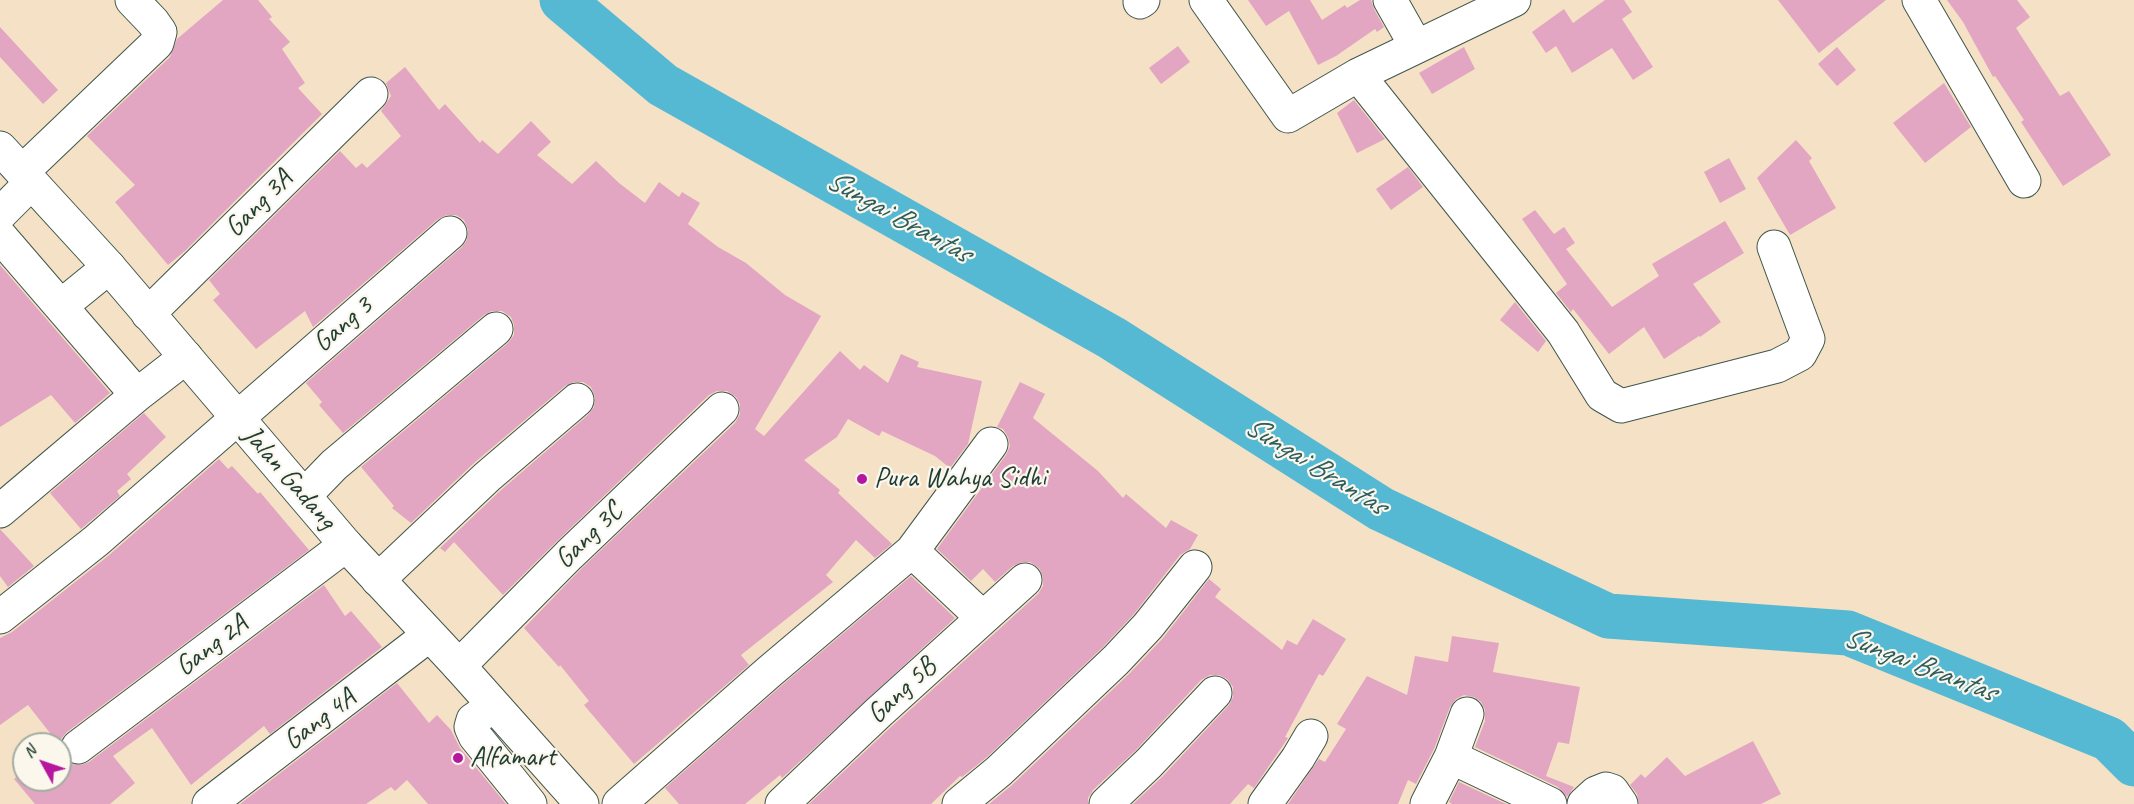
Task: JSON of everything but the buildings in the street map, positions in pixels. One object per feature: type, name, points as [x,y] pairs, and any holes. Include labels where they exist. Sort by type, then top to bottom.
[{"type":"main road","points":[[0,214],[27,177],[157,43],[160,32],[132,0]]},
{"type":"main road","points":[[1206,0],[1287,116],[1358,75],[1514,0]]},
{"type":"main road","points":[[1390,0],[1416,46]]},
{"type":"main road","points":[[1919,0],[2024,181]]},
{"type":"main road","points":[[1358,75],[1563,332],[1602,395],[1621,406],[1777,366],[1800,354],[1808,339],[1774,247]]},
{"type":"main road","name":"Gang 3A","points":[[148,314],[371,94]]},
{"type":"main road","name":"Jalan Gadang","points":[[0,148],[108,267],[346,545],[459,666],[582,804]]},
{"type":"main road","name":"Gang 3","points":[[0,617],[96,541],[450,233]]},
{"type":"main road","points":[[0,236],[137,395]]},
{"type":"main road","points":[[61,306],[108,267]]},
{"type":"main road","points":[[305,495],[334,465],[496,328]]},
{"type":"main road","points":[[0,512],[137,395],[186,357]]},
{"type":"main road","points":[[378,580],[487,477],[577,400]]},
{"type":"main road","name":"Gang 3C","points":[[459,666],[569,555],[722,409]]},
{"type":"main road","points":[[619,804],[795,649],[912,551],[991,444]]},
{"type":"main road","name":"Gang 2A","points":[[78,747],[346,545]]},
{"type":"main road","points":[[912,551],[983,618]]},
{"type":"main road","points":[[959,804],[999,771],[1116,660],[1148,626],[1195,567]]},
{"type":"main road","name":"Gang 5B","points":[[782,804],[878,713],[1025,580]]},
{"type":"main road","name":"Gang 4A","points":[[210,804],[429,635]]},
{"type":"main road","points":[[1106,804],[1149,763],[1215,693]]},
{"type":"main road","points":[[493,706],[473,720],[471,727],[475,736],[530,804]]},
{"type":"main road","points":[[1427,804],[1451,757],[1467,714]]},
{"type":"main road","points":[[1264,804],[1298,758],[1311,736]]},
{"type":"main road","points":[[1451,757],[1550,804]]},
{"type":"main road","points":[[1584,804],[1596,793],[1606,789],[1612,791],[1621,804]]},
{"type":"waterway","name":"Sungai Brantas","points":[[562,0],[663,85],[1112,338],[1381,509],[1608,616],[1848,633],[2109,739],[2134,764]]},
{"type":"place","name":"Pura Wahya Sidhi","points":[[862,479]]},
{"type":"place","name":"Alfamart","points":[[458,758]]}]
